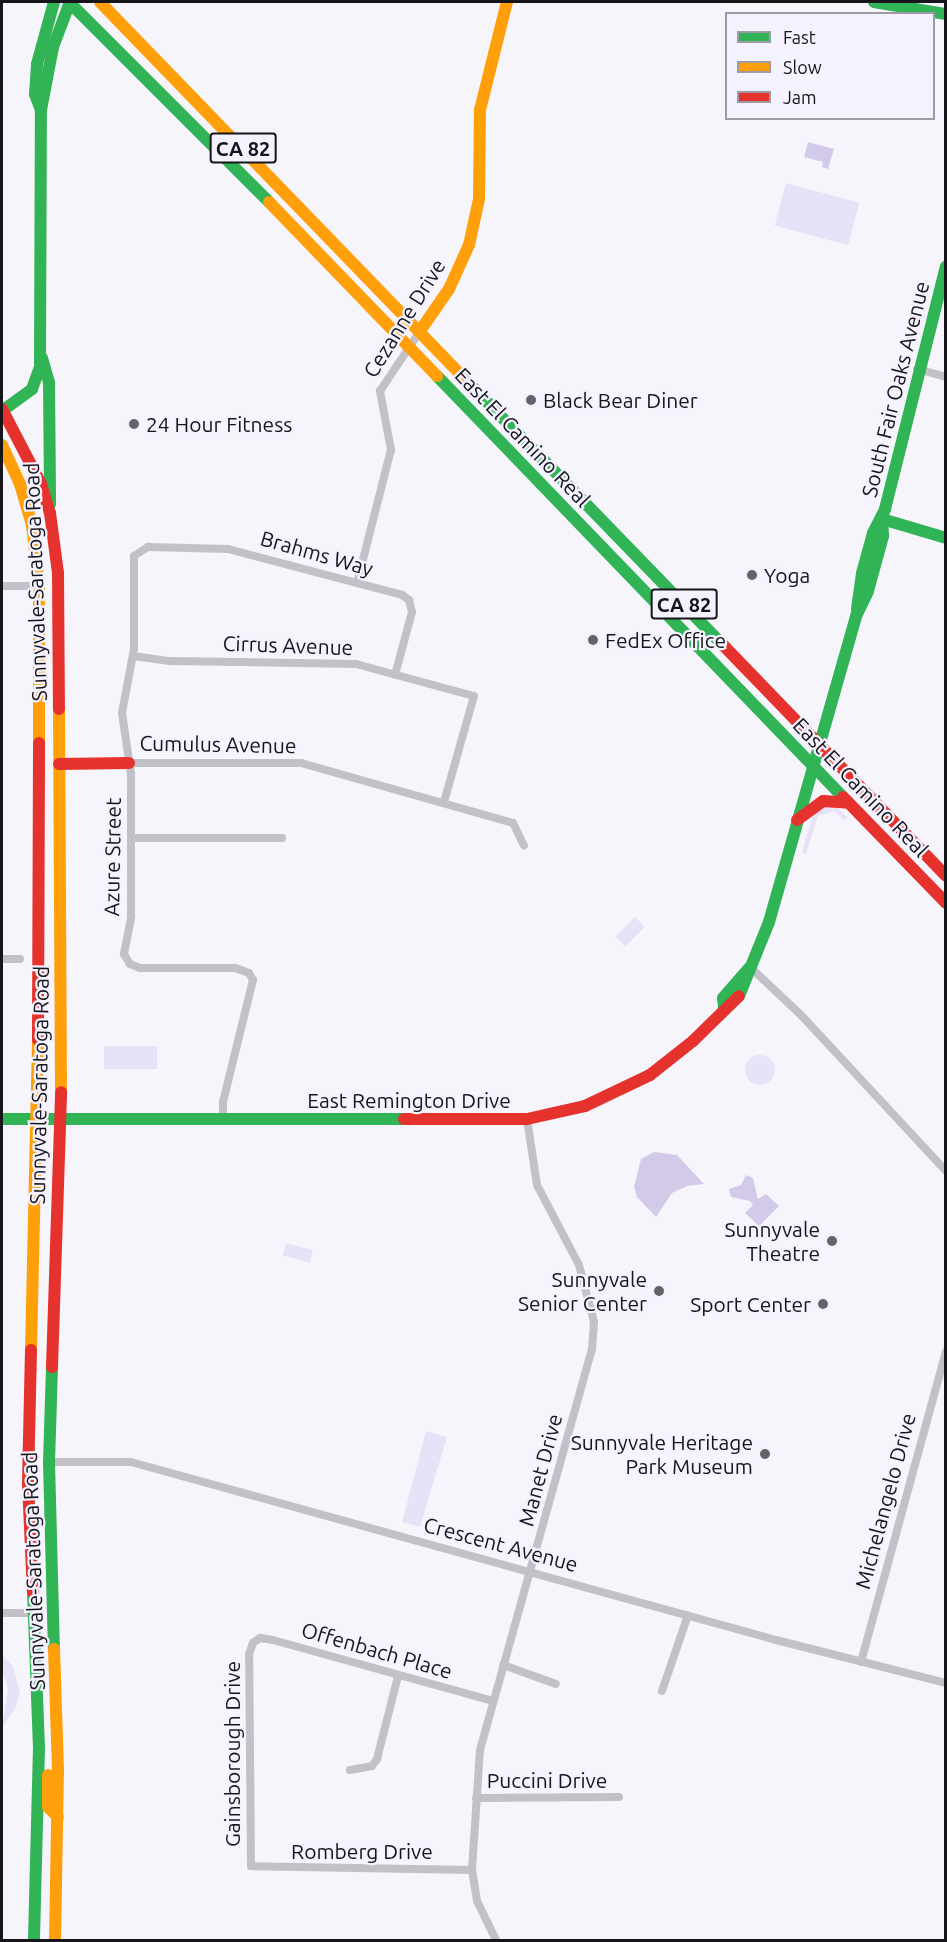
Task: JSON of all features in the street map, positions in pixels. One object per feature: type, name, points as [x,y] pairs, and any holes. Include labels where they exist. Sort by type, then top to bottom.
[{"type":"main road","name":"Sunnyvale-Saratoga Road","points":[[41,110],[35,94],[36,70],[54,2]]},
{"type":"main road","name":"Sunnyvale-Saratoga Road","points":[[2,410],[32,389],[41,354],[41,110],[53,47],[70,2]]},
{"type":"main road","name":"East El Camino Real","points":[[70,2],[109,37],[268,200],[945,903]]},
{"type":"main road","name":"East El Camino Real","points":[[100,2],[263,168],[945,876]]},
{"type":"main road","name":"Cezanne Drive","points":[[420,331],[449,289],[470,245],[480,199],[480,110],[507,2]]},
{"type":"main road","points":[[874,2],[933,12]]},
{"type":"main road","points":[[218,149],[227,146],[251,171],[263,168]]},
{"type":"main road","points":[[268,200],[280,198],[315,234],[326,235]]},
{"type":"main road","name":"South Fair Oaks Avenue","points":[[819,744],[857,614],[868,591],[883,536],[882,519],[918,369],[940,307],[945,267]]},
{"type":"main road","name":"Sunnyvale-Saratoga Road","points":[[41,354],[49,382],[50,513],[58,573],[59,1119],[49,1462],[58,1817],[55,1941]]},
{"type":"main road","points":[[2,410],[28,456],[50,513]]},
{"type":"main road","name":"Sunnyvale-Saratoga Road","points":[[2,445],[26,502],[38,563],[38,1119],[28,1437],[32,1613],[39,1747],[34,1941]]},
{"type":"main road","points":[[532,474],[538,471],[546,474],[573,501],[583,500]]},
{"type":"main road","points":[[882,519],[945,538]]},
{"type":"main road","points":[[580,524],[598,530],[624,557],[635,554]]},
{"type":"main road","name":"East Remington Drive","points":[[2,1119],[527,1119],[585,1106],[634,1085],[679,1054],[724,1007],[723,998],[750,967],[768,922],[819,744]]},
{"type":"main road","name":"Cumulus Avenue","points":[[59,764],[129,763]]},
{"type":"main road","points":[[797,820],[823,801],[849,803]]},
{"type":"main road","name":"Sunnyvale-Saratoga Road","points":[[39,1747],[48,1756],[48,1807],[58,1817]]},
{"type":"street","name":"Cezanne Drive","points":[[357,583],[391,450],[380,391],[420,331]]},
{"type":"street","points":[[918,369],[945,376]]},
{"type":"street","name":"Brahms Way","points":[[137,551],[148,547],[228,549],[402,595],[411,605],[395,675]]},
{"type":"street","name":"Azure Street","points":[[137,551],[133,561],[133,656],[122,713],[129,763],[131,838],[131,921],[123,949],[130,964],[148,968],[236,968],[249,973],[253,980],[223,1102],[223,1120]]},
{"type":"street","points":[[2,586],[28,586]]},
{"type":"street","name":"Cirrus Avenue","points":[[133,656],[170,661],[336,662],[474,696],[444,802]]},
{"type":"street","name":"Cumulus Avenue","points":[[129,763],[301,763],[513,823],[524,846]]},
{"type":"street","points":[[131,838],[282,838]]},
{"type":"street","points":[[2,959],[20,959]]},
{"type":"street","points":[[750,967],[801,1015],[945,1171]]},
{"type":"street","name":"Manet Drive","points":[[496,1941],[477,1902],[472,1870],[480,1750],[532,1572],[592,1350],[594,1322],[579,1265],[537,1185],[527,1119]]},
{"type":"street","name":"Michelangelo Drive","points":[[861,1662],[945,1351]]},
{"type":"street","name":"Crescent Avenue","points":[[49,1462],[131,1462],[944,1684]]},
{"type":"street","points":[[2,1613],[32,1613]]},
{"type":"street","points":[[662,1691],[688,1615]]},
{"type":"street","name":"Offenbach Place","points":[[253,1643],[260,1638],[273,1640],[493,1701]]},
{"type":"street","name":"Gainsborough Drive","points":[[251,1866],[249,1654],[253,1643]]},
{"type":"street","points":[[503,1665],[556,1684]]},
{"type":"street","points":[[350,1770],[372,1767],[398,1676]]},
{"type":"street","name":"Puccini Drive","points":[[476,1798],[619,1797]]},
{"type":"street","name":"Romberg Drive","points":[[251,1866],[472,1870]]},
{"type":"shaded area","points":[[808,142],[834,149],[828,169],[822,167],[823,162],[804,157]]},
{"type":"shaded area","points":[[786,183],[859,203],[848,245],[775,226]]},
{"type":"shaded area","points":[[824,806],[838,808],[848,818],[844,820],[834,811],[818,816],[806,854],[802,853],[812,817]]},
{"type":"shaded area","points":[[635,917],[645,927],[625,947],[615,937]]},
{"type":"shaded area","points":[[104,1046],[157,1046],[157,1069],[104,1069]]},
{"type":"shaded area","points":[[760,1055],[771,1059],[775,1070],[771,1081],[760,1085],[749,1081],[745,1070],[749,1059]]},
{"type":"shaded area","points":[[654,1152],[677,1155],[704,1184],[687,1186],[672,1193],[656,1217],[637,1197],[634,1187],[641,1159]]},
{"type":"shaded area","points":[[746,1175],[753,1178],[758,1199],[766,1194],[779,1206],[759,1226],[745,1213],[753,1205],[750,1201],[731,1197],[729,1189],[741,1185]]},
{"type":"shaded area","points":[[286,1243],[313,1250],[310,1263],[283,1256]]},
{"type":"shaded area","points":[[426,1431],[447,1437],[420,1527],[402,1522]]},
{"type":"shaded area","points":[[2,1654],[13,1666],[20,1693],[15,1709],[2,1727],[8,1689],[2,1670]]},
{"type":"traffic: fast","points":[[41,110],[35,94],[37,64],[54,2]]},
{"type":"traffic: fast","points":[[69,2],[269,202]]},
{"type":"traffic: fast","points":[[2,411],[32,389],[40,367],[41,110],[53,47],[70,2]]},
{"type":"traffic: fast","points":[[874,2],[934,12]]},
{"type":"traffic: fast","points":[[935,12],[946,14]]},
{"type":"traffic: fast","points":[[857,609],[862,573],[873,533],[885,509],[946,267]]},
{"type":"traffic: fast","points":[[42,358],[49,382],[50,504]]},
{"type":"traffic: fast","points":[[437,376],[843,797]]},
{"type":"traffic: fast","points":[[462,376],[723,645]]},
{"type":"traffic: fast","points":[[882,519],[946,538]]},
{"type":"traffic: fast","points":[[739,996],[769,922],[857,614],[868,591],[883,536],[882,519]]},
{"type":"traffic: fast","points":[[724,1007],[723,998],[749,968]]},
{"type":"traffic: fast","points":[[2,1119],[404,1119]]},
{"type":"traffic: fast","points":[[52,1367],[49,1462],[54,1649]]},
{"type":"traffic: fast","points":[[33,1592],[39,1747],[34,1940]]},
{"type":"traffic: slow","points":[[100,2],[462,376]]},
{"type":"traffic: slow","points":[[420,331],[449,289],[469,245],[479,199],[480,110],[507,2]]},
{"type":"traffic: slow","points":[[269,202],[437,376]]},
{"type":"traffic: slow","points":[[2,445],[20,484],[32,525],[39,586],[39,743]]},
{"type":"traffic: slow","points":[[59,709],[61,1092]]},
{"type":"traffic: slow","points":[[31,1350],[38,1040]]},
{"type":"traffic: slow","points":[[54,1649],[58,1769],[55,1940]]},
{"type":"traffic: slow","points":[[48,1775],[48,1807],[58,1817]]},
{"type":"traffic: jam","points":[[2,409],[41,484],[50,513],[58,573],[59,709]]},
{"type":"traffic: jam","points":[[723,645],[946,876]]},
{"type":"traffic: jam","points":[[38,1040],[39,743]]},
{"type":"traffic: jam","points":[[59,764],[129,763]]},
{"type":"traffic: jam","points":[[843,797],[946,903]]},
{"type":"traffic: jam","points":[[797,820],[823,801],[849,803]]},
{"type":"traffic: jam","points":[[404,1119],[527,1119],[585,1106],[650,1075],[693,1041],[739,996]]},
{"type":"traffic: jam","points":[[52,1367],[61,1092]]},
{"type":"traffic: jam","points":[[31,1350],[28,1483],[33,1592]]},
{"type":"place","name":"Black Bear Diner","points":[[531,400]]},
{"type":"place","name":"24 Hour Fitness","points":[[134,424]]},
{"type":"place","name":"Yoga","points":[[752,575]]},
{"type":"place","name":"FedEx Office","points":[[593,640]]},
{"type":"place","name":"Sunnyvale Theatre","points":[[832,1241]]},
{"type":"place","name":"Sunnyvale Senior Center","points":[[659,1291]]},
{"type":"place","name":"Sport Center","points":[[823,1304]]},
{"type":"place","name":"Sunnyvale Heritage Park Museum","points":[[765,1454]]}]
